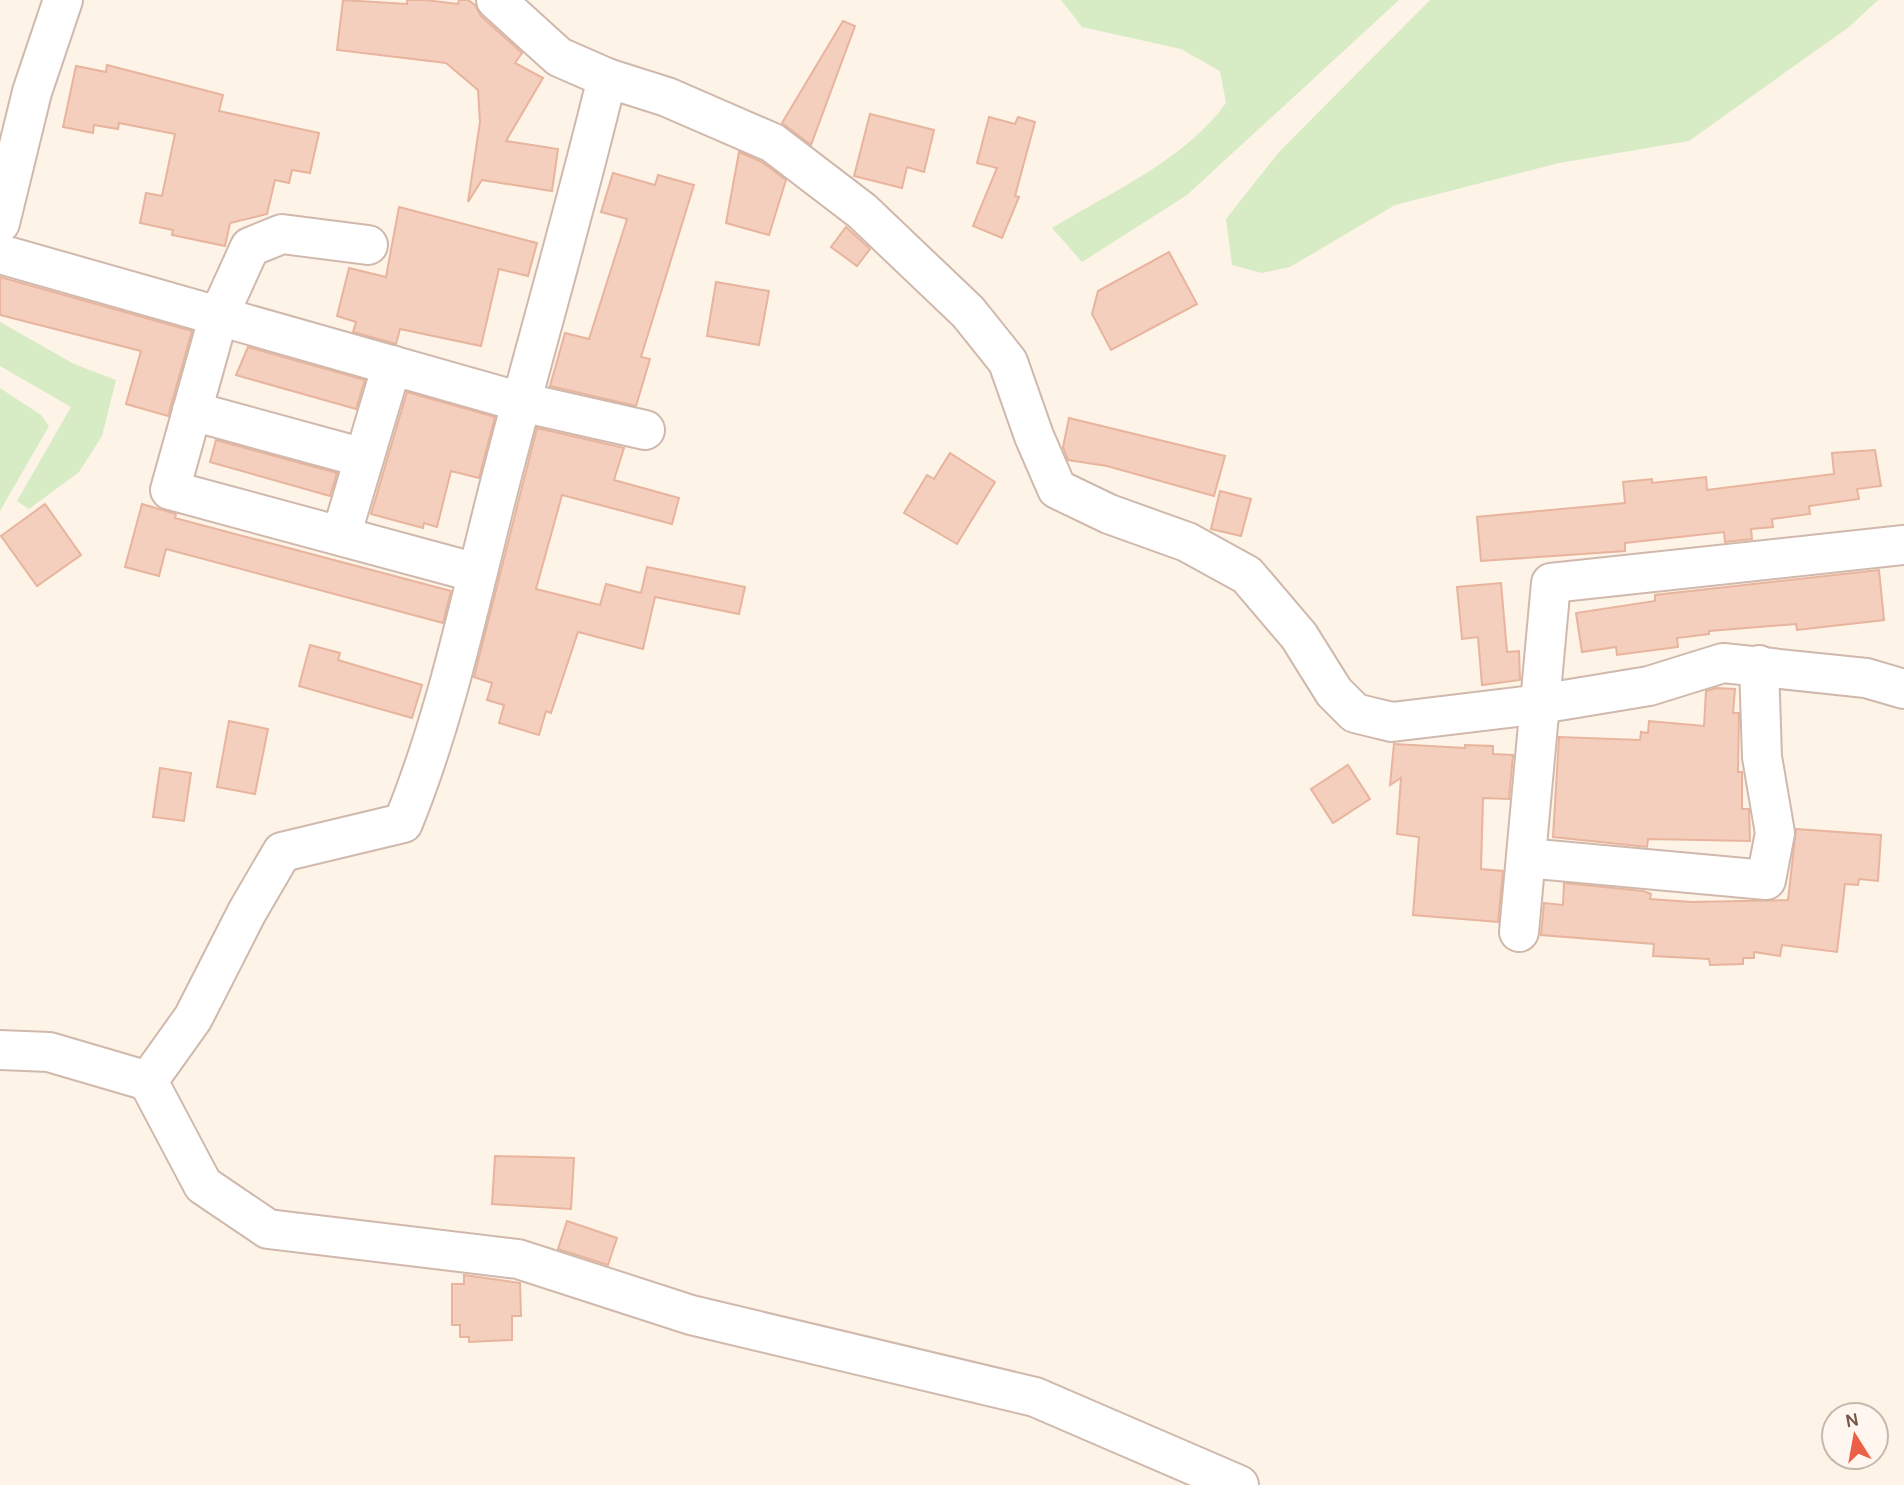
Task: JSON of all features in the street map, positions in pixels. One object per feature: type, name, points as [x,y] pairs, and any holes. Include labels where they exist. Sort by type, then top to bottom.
[{"type":"street","points":[[0,223],[32,92],[63,0]]},
{"type":"street","points":[[496,0],[559,57],[607,78],[667,97],[773,143],[862,211],[968,312],[1008,362],[1034,436],[1057,489],[1109,514],[1187,542],[1247,575],[1299,636],[1334,692],[1355,713],[1392,722],[1540,704],[1648,687],[1723,663],[1866,678],[1904,689]]},
{"type":"street","points":[[148,1081],[193,1018],[247,912],[282,852],[403,823],[428,762],[521,402],[571,228],[607,78]]},
{"type":"street","points":[[368,245],[282,234],[250,247],[219,315],[170,491],[477,573]]},
{"type":"street","points":[[0,254],[521,402],[645,430]]},
{"type":"street","points":[[341,536],[392,365]]},
{"type":"street","points":[[192,411],[364,458]]},
{"type":"street","points":[[1519,932],[1551,583],[1904,545]]},
{"type":"street","points":[[1526,858],[1766,880],[1775,833],[1762,757],[1759,665]]},
{"type":"street","points":[[0,1050],[49,1052],[148,1081],[203,1185],[268,1228],[518,1259],[691,1315],[1035,1397],[1239,1485]]},
{"type":"green space","points":[[1061,0],[1399,0],[1187,195],[1082,262],[1052,228],[1168,158],[1190,142],[1226,103],[1220,71],[1181,49],[1082,27]]},
{"type":"green space","points":[[1430,0],[1878,0],[1849,27],[1689,141],[1559,163],[1395,205],[1290,267],[1262,273],[1232,265],[1226,219],[1279,152]]},
{"type":"green space","points":[[0,322],[74,364],[116,380],[102,436],[79,472],[29,509],[17,501],[71,407],[0,366]]},
{"type":"green space","points":[[0,388],[41,415],[49,426],[0,511]]},
{"type":"building","points":[[343,0],[407,4],[407,0],[425,0],[458,4],[459,0],[468,0],[475,5],[481,16],[522,53],[515,63],[543,78],[506,141],[558,149],[552,191],[482,180],[468,202],[480,122],[478,90],[446,63],[337,50]]},
{"type":"building","points":[[843,21],[855,26],[811,145],[782,123]]},
{"type":"building","points":[[107,65],[223,95],[219,111],[319,133],[310,173],[292,170],[289,183],[275,180],[267,214],[230,223],[225,246],[172,235],[173,230],[140,223],[146,193],[162,196],[175,134],[119,123],[118,129],[94,125],[93,133],[63,127],[76,66],[106,72]]},
{"type":"building","points":[[870,114],[934,130],[924,172],[907,167],[902,188],[854,176]]},
{"type":"building","points":[[989,117],[1015,124],[1018,117],[1035,122],[1015,196],[1019,197],[1002,238],[973,226],[997,168],[977,163]]},
{"type":"building","points":[[739,152],[762,162],[786,180],[769,235],[726,223]]},
{"type":"building","points":[[613,173],[655,185],[658,175],[694,185],[641,357],[650,359],[636,406],[550,386],[565,333],[589,339],[627,219],[601,212]]},
{"type":"building","points":[[399,207],[537,243],[528,276],[499,269],[481,346],[400,329],[396,344],[353,332],[356,322],[337,316],[349,268],[386,277]]},
{"type":"building","points":[[846,227],[870,249],[857,266],[831,247]]},
{"type":"building","points":[[1169,252],[1197,304],[1111,350],[1092,314],[1098,291]]},
{"type":"building","points":[[0,277],[192,331],[168,416],[126,404],[141,351],[0,315]]},
{"type":"building","points":[[716,282],[769,291],[759,345],[707,336]]},
{"type":"building","points":[[248,347],[365,380],[356,409],[236,375]]},
{"type":"building","points":[[407,392],[495,417],[479,478],[451,471],[437,527],[424,523],[423,528],[371,514]]},
{"type":"building","points":[[1069,418],[1225,456],[1214,496],[1107,466],[1068,460],[1063,447]]},
{"type":"building","points":[[537,428],[624,448],[614,480],[679,498],[672,524],[562,495],[536,589],[600,605],[606,584],[641,593],[647,567],[745,587],[739,614],[655,597],[643,649],[578,632],[551,713],[546,711],[539,735],[499,723],[504,705],[487,700],[492,683],[474,677]]},
{"type":"building","points":[[216,440],[337,473],[330,496],[210,462]]},
{"type":"building","points":[[1875,450],[1881,486],[1857,489],[1859,499],[1809,506],[1810,514],[1772,519],[1773,527],[1751,529],[1752,539],[1725,542],[1724,532],[1625,543],[1625,551],[1481,561],[1477,517],[1625,503],[1623,482],[1652,479],[1652,483],[1706,477],[1707,490],[1834,474],[1832,453]]},
{"type":"building","points":[[950,453],[995,482],[957,544],[904,513],[927,475],[934,479]]},
{"type":"building","points":[[1220,491],[1251,499],[1241,536],[1211,529]]},
{"type":"building","points":[[45,504],[81,555],[37,586],[1,536]]},
{"type":"building","points":[[142,504],[176,514],[175,518],[451,591],[443,623],[166,549],[159,576],[125,567]]},
{"type":"building","points":[[1879,570],[1884,620],[1797,630],[1796,624],[1709,631],[1709,634],[1677,638],[1678,647],[1617,655],[1616,647],[1582,652],[1576,613],[1655,601],[1655,595]]},
{"type":"building","points":[[1501,583],[1507,652],[1519,651],[1520,680],[1482,685],[1478,637],[1462,639],[1457,587]]},
{"type":"building","points":[[310,645],[340,653],[338,660],[422,685],[412,718],[299,686]]},
{"type":"building","points":[[1716,688],[1735,689],[1733,713],[1739,713],[1738,772],[1742,772],[1742,809],[1749,809],[1750,841],[1648,839],[1647,847],[1553,837],[1559,737],[1640,740],[1641,732],[1648,733],[1649,721],[1704,726],[1706,691]]},
{"type":"building","points":[[229,721],[268,729],[255,794],[217,787]]},
{"type":"building","points":[[1394,744],[1465,748],[1465,745],[1493,746],[1493,754],[1513,755],[1509,799],[1483,798],[1481,869],[1503,871],[1498,922],[1413,915],[1419,837],[1397,834],[1401,778],[1390,785]]},
{"type":"building","points":[[1348,765],[1370,799],[1333,823],[1311,789]]},
{"type":"building","points":[[160,768],[191,773],[184,821],[153,817]]},
{"type":"building","points":[[1796,829],[1881,835],[1878,881],[1859,879],[1858,885],[1845,884],[1837,952],[1782,945],[1780,956],[1754,952],[1754,958],[1743,958],[1743,964],[1710,965],[1709,959],[1653,956],[1654,944],[1541,935],[1544,903],[1563,905],[1564,883],[1643,891],[1651,894],[1650,899],[1692,902],[1788,900]]},
{"type":"building","points":[[495,1156],[574,1158],[571,1209],[492,1204]]},
{"type":"building","points":[[567,1221],[617,1238],[608,1265],[558,1249]]},
{"type":"building","points":[[464,1275],[520,1283],[521,1316],[512,1316],[512,1340],[469,1342],[469,1337],[460,1337],[460,1325],[452,1325],[452,1284],[464,1284]]}]
